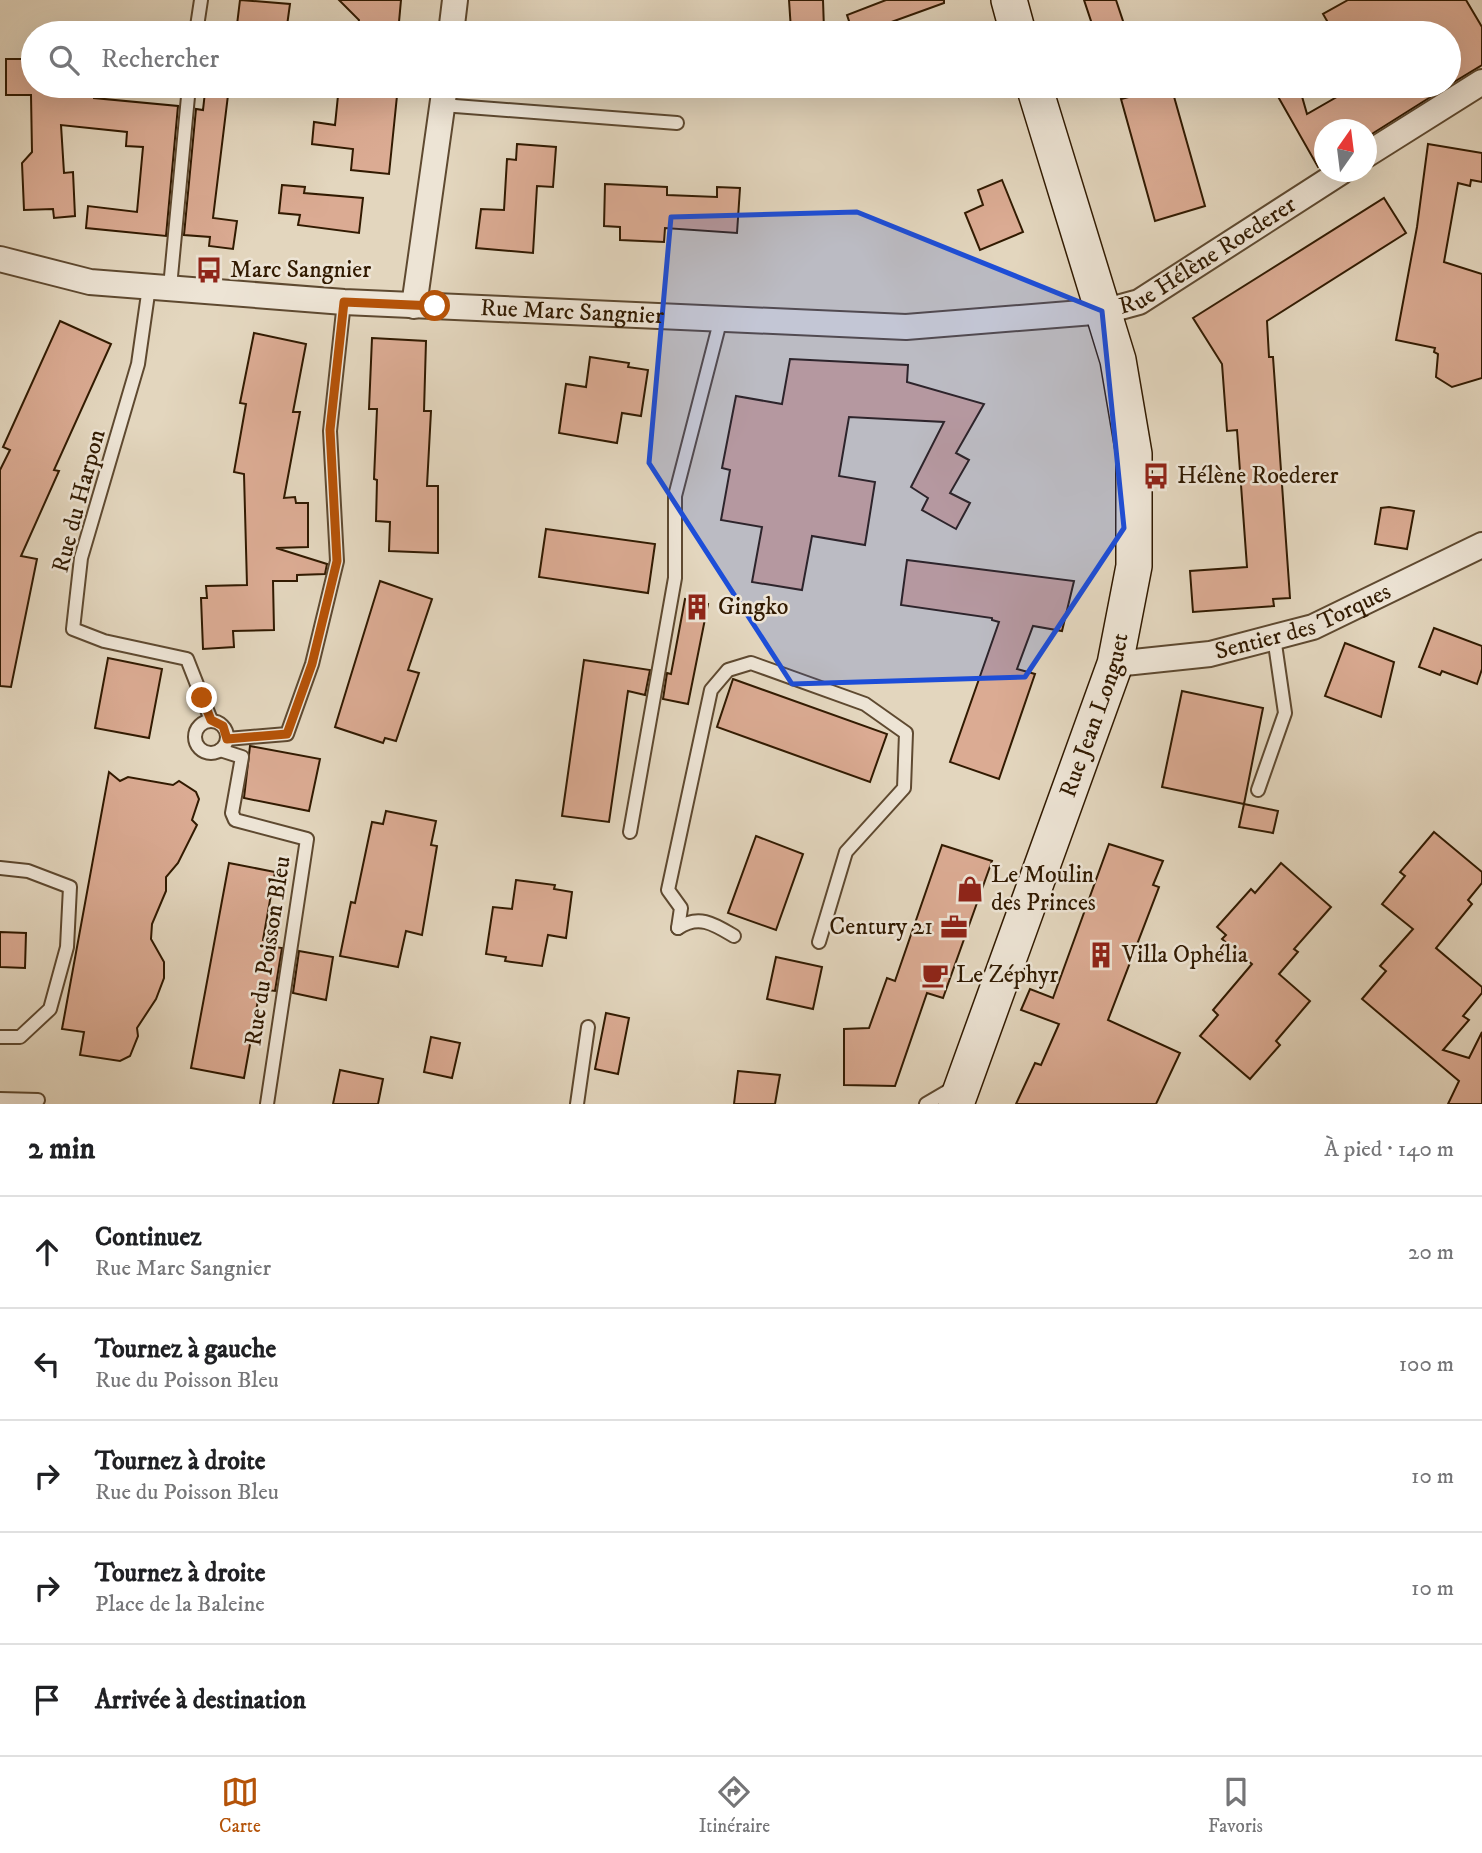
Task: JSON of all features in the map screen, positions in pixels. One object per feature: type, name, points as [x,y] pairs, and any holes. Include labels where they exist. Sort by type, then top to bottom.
[{"type":"street","points":[[452,21],[455,0]]},
{"type":"street","points":[[1009,0],[1015,21]]},
{"type":"street","points":[[1461,95],[1482,82]]},
{"type":"street","points":[[414,306],[443,98]]},
{"type":"street","name":"Rue Jean Longuet","points":[[960,1093],[1115,664],[1134,566],[1134,454],[1118,360],[1038,98]]},
{"type":"street","points":[[1377,149],[1457,98]]},
{"type":"street","name":"Rue Hélène Roederer","points":[[1105,312],[1139,302],[1325,182]]},
{"type":"street","name":"Rue Marc Sangnier","points":[[0,259],[90,282],[414,306],[906,327],[1105,312]]},
{"type":"street","name":"Sentier des Torques","points":[[1115,664],[1210,654],[1312,627],[1482,545]]},
{"type":"lane","points":[[198,21],[201,0]]},
{"type":"lane","points":[[159,287],[187,98]]},
{"type":"lane","points":[[460,98],[677,123]]},
{"type":"lane","name":"Rue du Harpon","points":[[159,287],[81,558],[73,629],[104,641],[187,659],[211,720]]},
{"type":"lane","points":[[223,745],[223,726],[211,720],[197,727],[196,744],[207,753],[223,745],[287,734],[312,664],[337,561],[330,430],[344,302]]},
{"type":"lane","points":[[630,832],[675,578],[675,496],[721,318]]},
{"type":"lane","points":[[1258,790],[1284,713],[1274,637]]},
{"type":"lane","points":[[734,936],[704,920],[689,920],[678,928],[681,908],[668,890],[711,690],[728,670],[751,663],[865,704],[906,733],[904,788],[846,852],[819,942]]},
{"type":"lane","name":"Rue du Poisson Bleu","points":[[223,745],[242,757],[232,813],[235,820],[307,839],[267,1104]]},
{"type":"lane","points":[[0,868],[29,871],[70,887],[67,947],[50,1009],[19,1037],[0,1037]]},
{"type":"lane","points":[[577,1104],[588,1027]]},
{"type":"lane","points":[[926,1104],[960,1093]]},
{"type":"lane","points":[[0,1099],[38,1100]]},
{"type":"highlighted area","points":[[857,212],[1102,311],[1124,528],[1025,677],[792,684],[649,463],[671,217]]},
{"type":"building","points":[[240,0],[290,4],[288,21],[237,21]]},
{"type":"building","points":[[339,0],[401,0],[399,21],[359,20]]},
{"type":"building","points":[[789,0],[823,0],[824,21],[790,21]]},
{"type":"building","points":[[886,0],[944,0],[944,3],[894,21],[849,21],[847,15]]},
{"type":"building","points":[[1084,0],[1116,0],[1123,21],[1091,21]]},
{"type":"building","points":[[1348,0],[1466,0],[1482,27],[1482,65],[1461,78],[1461,21],[1327,21],[1323,14]]},
{"type":"building","points":[[6,59],[21,59],[21,95],[6,95]]},
{"type":"building","points":[[31,98],[94,98],[178,106],[166,236],[86,228],[88,206],[137,212],[143,147],[126,146],[127,132],[61,125],[64,173],[73,172],[75,216],[54,218],[53,209],[24,210],[22,163],[32,152]]},
{"type":"building","points":[[204,98],[228,98],[213,218],[237,221],[233,249],[209,246],[210,237],[184,235],[196,109],[203,110]]},
{"type":"building","points":[[338,98],[397,98],[389,174],[351,170],[353,149],[312,144],[314,122],[335,125]]},
{"type":"building","points":[[1174,98],[1205,206],[1155,221],[1121,99]]},
{"type":"building","points":[[1279,98],[1302,98],[1307,114],[1335,98],[1429,98],[1377,131],[1377,119],[1314,119],[1314,160]]},
{"type":"building","points":[[517,144],[556,147],[553,187],[537,186],[533,253],[476,248],[481,209],[504,210],[507,159],[516,160]]},
{"type":"building","points":[[1428,144],[1482,153],[1482,182],[1471,180],[1470,186],[1458,183],[1444,262],[1482,274],[1482,378],[1452,387],[1436,377],[1438,354],[1434,352],[1435,348],[1396,340],[1417,227]]},
{"type":"building","points":[[1002,180],[1023,232],[980,250],[965,213],[983,205],[978,190]]},
{"type":"building","points":[[605,184],[667,187],[667,195],[717,197],[717,187],[740,188],[737,233],[665,228],[664,242],[620,240],[620,227],[604,226]]},
{"type":"building","points":[[282,185],[305,187],[304,193],[363,198],[359,233],[298,225],[300,215],[279,213]]},
{"type":"building","points":[[1384,198],[1406,233],[1267,321],[1269,357],[1273,357],[1290,598],[1273,599],[1274,606],[1193,612],[1190,571],[1247,567],[1237,430],[1227,431],[1222,364],[1193,318]]},
{"type":"building","points":[[60,321],[111,344],[54,470],[59,471],[21,556],[37,559],[11,687],[0,686],[0,470],[10,450],[3,447]]},
{"type":"building","points":[[254,333],[306,344],[293,412],[300,412],[284,498],[295,497],[296,503],[308,503],[308,547],[276,548],[327,564],[325,574],[297,575],[297,581],[273,581],[274,630],[233,631],[234,647],[203,649],[201,598],[207,598],[206,586],[247,585],[244,474],[234,472],[246,404],[240,403]]},
{"type":"building","points":[[372,338],[426,341],[424,411],[431,411],[427,486],[438,486],[438,553],[389,551],[390,522],[376,521],[377,480],[374,479],[377,409],[369,409]]},
{"type":"building","points":[[590,357],[629,363],[628,367],[648,370],[641,416],[622,413],[617,443],[559,433],[566,384],[586,387]]},
{"type":"building","points":[[790,359],[908,365],[907,382],[984,404],[956,453],[969,460],[950,493],[970,503],[956,529],[922,510],[928,498],[911,487],[944,422],[849,417],[839,476],[875,482],[865,545],[812,536],[802,590],[752,582],[762,527],[721,520],[730,470],[722,468],[736,396],[782,404]]},
{"type":"building","points":[[1381,508],[1414,511],[1407,549],[1375,544]]},
{"type":"building","points":[[546,529],[655,544],[648,593],[539,577]]},
{"type":"building","points":[[907,560],[1074,581],[1062,631],[1033,626],[1017,669],[1035,674],[999,779],[950,762],[999,622],[992,618],[901,605]]},
{"type":"building","points":[[380,581],[432,599],[408,670],[419,673],[396,741],[385,738],[383,743],[335,727]]},
{"type":"building","points":[[685,599],[708,604],[688,704],[663,699],[667,673],[671,674]]},
{"type":"building","points":[[1434,628],[1482,646],[1482,669],[1477,684],[1442,671],[1440,675],[1419,667]]},
{"type":"building","points":[[1345,643],[1394,662],[1381,717],[1325,696]]},
{"type":"building","points":[[108,658],[162,669],[149,738],[95,728]]},
{"type":"building","points":[[584,660],[650,670],[645,695],[628,691],[609,822],[562,816]]},
{"type":"building","points":[[733,679],[887,734],[870,782],[717,727]]},
{"type":"building","points":[[1182,691],[1263,708],[1244,804],[1162,787]]},
{"type":"building","points":[[250,746],[320,759],[309,811],[244,798]]},
{"type":"building","points":[[109,772],[120,781],[128,777],[173,785],[179,781],[196,792],[199,799],[192,820],[197,825],[178,863],[166,877],[166,891],[152,924],[151,939],[164,962],[164,978],[156,999],[137,1028],[138,1036],[130,1056],[120,1061],[80,1055],[84,1032],[62,1029]]},
{"type":"building","points":[[1244,804],[1278,811],[1273,833],[1239,827]]},
{"type":"building","points":[[386,811],[436,821],[431,845],[437,846],[422,935],[406,931],[398,967],[340,956],[351,902],[355,903],[372,822],[383,824]]},
{"type":"building","points":[[1434,832],[1482,872],[1482,883],[1468,900],[1472,904],[1436,948],[1482,987],[1482,993],[1463,1016],[1469,1020],[1443,1050],[1469,1058],[1482,1032],[1482,1104],[1448,1104],[1459,1081],[1362,999],[1386,971],[1380,966],[1413,929],[1382,904],[1405,876],[1400,872]]},
{"type":"building","points":[[756,836],[803,854],[776,930],[728,913]]},
{"type":"building","points":[[1109,844],[1163,861],[1153,885],[1159,887],[1108,1020],[1180,1053],[1156,1104],[1016,1104],[1035,1063],[1041,1065],[1059,1024],[1021,1010],[1030,989],[1053,998]]},
{"type":"building","points":[[942,845],[992,861],[943,998],[927,993],[895,1086],[844,1085],[844,1029],[869,1028],[887,978],[895,981]]},
{"type":"building","points":[[229,863],[275,872],[263,940],[269,941],[268,946],[282,948],[275,991],[260,989],[244,1078],[191,1068]]},
{"type":"building","points":[[1281,863],[1331,907],[1294,949],[1298,952],[1279,974],[1310,1001],[1276,1041],[1280,1045],[1250,1079],[1200,1036],[1218,1015],[1213,1010],[1252,964],[1222,939],[1226,935],[1217,927],[1251,889],[1255,893]]},
{"type":"building","points":[[516,880],[555,885],[554,889],[572,892],[566,938],[548,935],[542,966],[505,961],[506,957],[486,954],[493,907],[512,909]]},
{"type":"building","points":[[0,932],[26,933],[25,968],[0,967]]},
{"type":"building","points":[[299,951],[333,957],[326,1000],[293,993]]},
{"type":"building","points":[[776,957],[822,967],[813,1009],[767,999]]},
{"type":"building","points":[[606,1013],[629,1018],[618,1074],[595,1069]]},
{"type":"building","points":[[431,1037],[460,1043],[452,1078],[424,1072]]},
{"type":"building","points":[[340,1070],[383,1079],[378,1104],[333,1104]]},
{"type":"building","points":[[738,1071],[780,1075],[775,1104],[734,1104]]},
{"type":"place","name":"Marc Sangnier","points":[[209,270]]},
{"type":"place","name":"Hélène Roederer","points":[[1156,476]]},
{"type":"place","name":"Gingko","points":[[697,607]]},
{"type":"place","name":"Le Moulin des Princes","points":[[970,889]]},
{"type":"place","name":"Century 21","points":[[954,927]]},
{"type":"place","name":"Villa Ophélia","points":[[1101,955]]},
{"type":"place","name":"Le Zéphyr","points":[[935,975]]},
{"type":"route","points":[[202,698],[211,720],[223,726],[227,739],[287,734],[312,664],[337,561],[330,430],[344,302],[435,306]]}]
